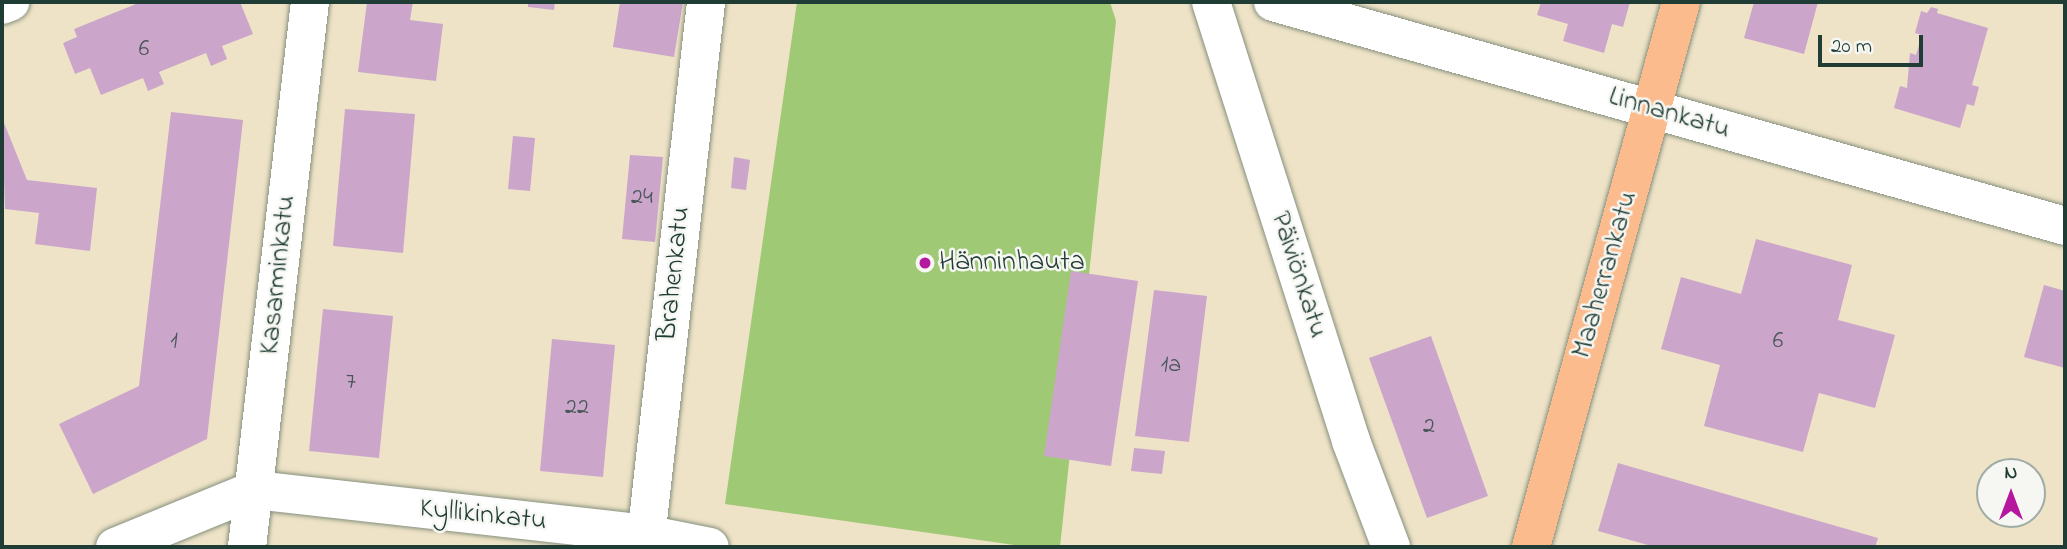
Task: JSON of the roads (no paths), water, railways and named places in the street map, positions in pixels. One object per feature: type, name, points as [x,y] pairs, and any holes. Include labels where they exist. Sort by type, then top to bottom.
[{"type":"main road","name":"Maaherrankatu","points":[[1531,547],[1681,2]]},
{"type":"street","points":[[2,5],[10,2]]},
{"type":"street","name":"Kasarminkatu","points":[[247,547],[310,2]]},
{"type":"street","name":"Brahenkatu","points":[[645,540],[706,2]]},
{"type":"street","name":"Päiviönkatu","points":[[1211,2],[1352,441],[1391,547]]},
{"type":"street","name":"Linnankatu","points":[[1273,2],[2065,226]]},
{"type":"street","points":[[115,547],[255,490]]},
{"type":"street","name":"Kyllikinkatu","points":[[255,490],[710,547]]},
{"type":"place","name":"Hänninhauta","points":[[925,263]]}]
